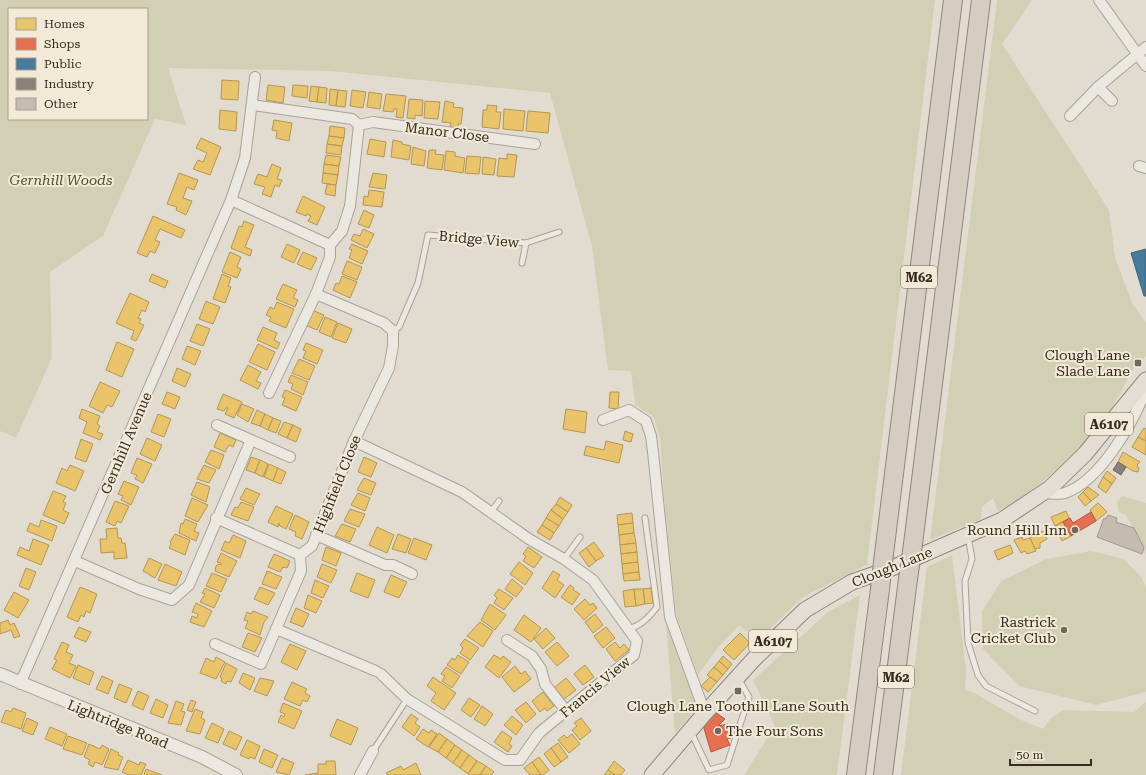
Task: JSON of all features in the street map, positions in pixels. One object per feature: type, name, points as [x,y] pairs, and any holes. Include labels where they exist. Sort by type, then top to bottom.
[{"type":"highway","name":"M62","points":[[856,775],[953,0]]},
{"type":"highway","name":"M62","points":[[883,775],[981,0]]},
{"type":"main road","name":"Clough Lane","points":[[652,775],[737,677],[805,610],[829,594],[852,582],[892,568],[1002,520],[1043,493],[1085,454],[1146,380]]},
{"type":"street","points":[[1099,0],[1146,66]]},
{"type":"street","points":[[1070,116],[1098,87],[1146,47]]},
{"type":"street","name":"Gernhill Avenue","points":[[20,684],[230,200],[245,158],[255,78]]},
{"type":"street","points":[[1098,87],[1112,101]]},
{"type":"street","name":"Manor Close","points":[[252,105],[352,119],[359,125],[373,122],[535,144]]},
{"type":"street","points":[[269,393],[316,294],[330,257],[330,245],[342,232],[350,206],[359,125]]},
{"type":"street","points":[[230,200],[330,245]]},
{"type":"street","points":[[316,294],[384,323],[393,331]]},
{"type":"street","name":"Highfield Close","points":[[300,555],[312,546],[354,441],[389,368],[393,346],[393,331]]},
{"type":"street","points":[[1043,493],[1064,494],[1082,484],[1125,436],[1140,406],[1146,389]]},
{"type":"street","points":[[603,420],[629,410],[646,421],[651,436],[653,452],[670,617],[705,713]]},
{"type":"street","points":[[217,425],[290,457]]},
{"type":"street","points":[[74,561],[139,589],[172,600],[189,585],[216,518],[251,440]]},
{"type":"street","name":"Francis View","points":[[276,629],[379,672],[407,699],[505,760],[520,760],[539,733],[634,655],[637,641],[593,580],[564,559],[530,539],[462,492],[354,441]]},
{"type":"street","points":[[215,644],[261,664],[301,572],[300,555],[216,518]]},
{"type":"street","points":[[316,535],[384,565],[393,565],[412,574]]},
{"type":"street","points":[[507,640],[532,656],[541,669],[545,684],[566,710]]},
{"type":"street","name":"Lightridge Road","points":[[0,674],[20,684],[202,757],[236,775]]},
{"type":"street","points":[[360,775],[373,751]]},
{"type":"lane","name":"Bridge View","points":[[393,331],[399,327],[418,283],[428,235],[526,243],[559,232]]},
{"type":"lane","points":[[522,263],[526,243]]},
{"type":"lane","points":[[491,512],[499,501]]},
{"type":"lane","points":[[629,629],[637,627],[648,618],[657,607],[645,518]]},
{"type":"lane","points":[[967,535],[972,559],[965,581],[968,643],[978,675],[986,686],[1035,711]]},
{"type":"lane","points":[[564,559],[580,537]]},
{"type":"lane","points":[[690,730],[709,772],[727,765],[749,697],[737,677]]},
{"type":"lane","points":[[373,751],[407,699]]},
{"type":"green space","name":"Gernhill Woods","points":[[0,0],[935,0],[867,565],[803,597],[758,640],[739,625],[715,651],[698,675],[676,614],[664,498],[660,437],[653,416],[635,405],[631,371],[608,370],[592,247],[550,93],[330,71],[168,68],[186,125],[155,119],[103,236],[50,272],[52,358],[16,438],[0,431]]},
{"type":"green space","points":[[997,0],[1032,0],[1002,44],[1109,210],[1115,257],[1132,303],[1146,323],[1146,356],[1126,377],[1128,379],[1111,409],[1087,440],[1046,479],[998,511],[993,498],[982,507],[981,519],[930,540]]},
{"type":"green space","points":[[1122,496],[1146,503],[1146,555],[1144,548],[1126,515],[1119,512],[1117,502]]},
{"type":"green space","name":"Rastrick Cricket Club","points":[[1091,551],[1124,559],[1142,578],[1146,588],[1146,692],[1096,705],[1019,686],[983,649],[982,611],[1001,581],[1046,559]]},
{"type":"green space","points":[[952,555],[966,670],[965,690],[973,692],[1019,719],[1043,729],[1051,718],[1063,710],[1134,712],[1146,702],[1146,775],[901,775],[927,567]]},
{"type":"green space","points":[[860,595],[837,775],[744,775],[775,726],[753,680],[828,612]]},
{"type":"green space","points":[[665,613],[700,705],[675,733]]},
{"type":"building: Homes","points":[[222,80],[239,81],[238,100],[221,99]]},
{"type":"building: Homes","points":[[268,85],[285,87],[283,103],[266,100]]},
{"type":"building: Homes","points":[[293,85],[308,86],[307,98],[292,96]]},
{"type":"building: Homes","points":[[311,86],[319,87],[317,102],[309,101]]},
{"type":"building: Homes","points":[[319,87],[327,88],[326,103],[317,102]]},
{"type":"building: Homes","points":[[330,89],[338,90],[336,106],[329,105]]},
{"type":"building: Homes","points":[[338,90],[347,91],[345,107],[336,106]]},
{"type":"building: Homes","points":[[352,90],[366,92],[363,108],[350,106]]},
{"type":"building: Homes","points":[[369,92],[382,94],[380,109],[367,107]]},
{"type":"building: Homes","points":[[386,94],[406,96],[403,118],[396,117],[397,109],[394,109],[393,112],[383,111]]},
{"type":"building: Homes","points":[[409,99],[423,100],[422,116],[415,115],[415,119],[407,118]]},
{"type":"building: Homes","points":[[425,101],[440,102],[438,119],[424,118]]},
{"type":"building: Homes","points":[[445,101],[454,103],[453,107],[463,108],[461,124],[458,124],[458,128],[450,127],[451,123],[442,122]]},
{"type":"building: Homes","points":[[487,105],[497,106],[496,112],[501,112],[499,129],[482,127],[483,110],[487,110]]},
{"type":"building: Homes","points":[[504,109],[525,111],[523,131],[503,129]]},
{"type":"building: Homes","points":[[220,110],[237,112],[236,131],[219,129]]},
{"type":"building: Homes","points":[[528,111],[550,113],[548,133],[526,131]]},
{"type":"building: Homes","points":[[274,120],[292,123],[289,141],[276,138],[277,131],[272,130]]},
{"type":"building: Homes","points":[[330,126],[345,128],[344,138],[329,136]]},
{"type":"building: Homes","points":[[329,136],[344,138],[342,146],[327,144]]},
{"type":"building: Homes","points":[[201,138],[221,147],[210,175],[193,169],[198,160],[203,162],[207,153],[196,148]]},
{"type":"building: Homes","points":[[370,139],[386,142],[384,157],[367,154]]},
{"type":"building: Homes","points":[[393,140],[411,146],[409,160],[391,157]]},
{"type":"building: Homes","points":[[327,144],[342,146],[341,155],[326,153]]},
{"type":"building: Homes","points":[[413,147],[426,151],[424,166],[411,164]]},
{"type":"building: Homes","points":[[429,150],[436,150],[435,154],[444,155],[442,170],[427,168]]},
{"type":"building: Homes","points":[[446,151],[455,152],[455,156],[465,158],[463,173],[444,170]]},
{"type":"building: Homes","points":[[507,154],[517,155],[514,177],[497,176],[499,158],[507,159]]},
{"type":"building: Homes","points":[[326,155],[341,157],[339,166],[324,164]]},
{"type":"building: Homes","points":[[467,156],[481,157],[479,174],[465,173]]},
{"type":"building: Homes","points":[[483,157],[496,159],[494,175],[482,174]]},
{"type":"building: Homes","points":[[272,164],[281,168],[277,179],[282,180],[279,187],[275,185],[271,197],[262,194],[265,187],[254,184],[258,174],[267,177]]},
{"type":"building: Homes","points":[[324,164],[339,166],[338,175],[323,173]]},
{"type":"building: Homes","points":[[179,173],[198,180],[194,190],[187,187],[183,198],[192,201],[186,215],[176,210],[177,207],[167,204]]},
{"type":"building: Homes","points":[[323,173],[338,175],[336,185],[322,183]]},
{"type":"building: Homes","points":[[373,173],[387,175],[385,189],[369,187]]},
{"type":"building: Homes","points":[[327,184],[336,185],[335,196],[325,194]]},
{"type":"building: Homes","points":[[369,190],[384,192],[382,207],[363,205],[364,196],[368,197]]},
{"type":"building: Homes","points":[[303,196],[325,207],[317,225],[308,221],[311,216],[307,214],[306,216],[296,212]]},
{"type":"building: Homes","points":[[364,210],[374,215],[369,228],[358,224]]},
{"type":"building: Homes","points":[[153,216],[185,230],[181,238],[160,229],[155,240],[160,242],[155,253],[150,251],[147,257],[137,253]]},
{"type":"building: Homes","points":[[244,221],[254,225],[245,247],[252,250],[250,256],[231,248],[239,226],[242,227]]},
{"type":"building: Homes","points":[[363,229],[374,234],[367,248],[351,240],[354,234],[360,236]]},
{"type":"building: Homes","points":[[287,244],[300,250],[294,263],[281,257]]},
{"type":"building: Homes","points":[[352,244],[368,251],[362,264],[349,258],[352,250],[349,249]]},
{"type":"building: Homes","points":[[230,252],[241,257],[237,267],[241,269],[237,278],[222,272]]},
{"type":"building: Homes","points":[[303,252],[317,258],[311,270],[297,264]]},
{"type":"building: Homes","points":[[347,261],[362,267],[357,280],[342,274]]},
{"type":"building: Homes","points":[[152,274],[168,281],[165,288],[149,281]]},
{"type":"building: Homes","points":[[222,274],[231,278],[228,286],[231,287],[225,303],[213,299]]},
{"type":"building: Homes","points":[[342,276],[357,282],[350,298],[333,290],[336,283],[339,284]]},
{"type":"building: Homes","points":[[283,284],[297,290],[293,298],[298,300],[295,307],[276,299]]},
{"type":"building: Homes","points":[[130,293],[149,302],[145,312],[142,310],[138,318],[141,319],[139,323],[144,325],[136,341],[131,339],[134,331],[116,323]]},
{"type":"building: Homes","points":[[206,301],[220,307],[213,324],[199,319]]},
{"type":"building: Homes","points":[[277,302],[294,309],[286,328],[269,321],[271,317],[266,315],[270,307],[274,309]]},
{"type":"building: Homes","points":[[312,310],[324,315],[317,330],[305,325]]},
{"type":"building: Homes","points":[[325,317],[337,322],[331,337],[319,332]]},
{"type":"building: Homes","points":[[338,323],[352,329],[346,343],[332,338]]},
{"type":"building: Homes","points":[[197,324],[210,329],[203,346],[190,341]]},
{"type":"building: Homes","points":[[263,327],[277,333],[274,340],[280,343],[277,349],[257,340]]},
{"type":"building: Homes","points":[[117,342],[134,349],[122,377],[106,370]]},
{"type":"building: Homes","points":[[306,343],[323,350],[317,364],[303,358],[306,351],[303,350]]},
{"type":"building: Homes","points":[[258,344],[275,352],[267,370],[249,362]]},
{"type":"building: Homes","points":[[187,346],[201,351],[195,365],[182,359]]},
{"type":"building: Homes","points":[[299,359],[315,366],[309,380],[292,373]]},
{"type":"building: Homes","points":[[248,365],[261,372],[256,381],[261,383],[258,389],[240,380]]},
{"type":"building: Homes","points":[[177,368],[191,374],[185,387],[172,381]]},
{"type":"building: Homes","points":[[291,375],[308,382],[303,395],[291,389],[293,384],[288,382]]},
{"type":"building: Homes","points":[[100,382],[120,391],[112,407],[107,405],[103,413],[89,406]]},
{"type":"building: Homes","points":[[285,390],[302,397],[296,411],[282,405],[285,398],[282,397]]},
{"type":"building: Homes","points":[[167,392],[180,397],[175,409],[162,404]]},
{"type":"building: Homes","points":[[610,392],[619,392],[618,409],[609,408]]},
{"type":"building: Homes","points":[[223,394],[242,402],[234,418],[225,414],[228,408],[224,411],[217,409]]},
{"type":"building: Homes","points":[[242,404],[254,409],[248,422],[237,415]]},
{"type":"building: Homes","points":[[82,409],[100,416],[97,424],[100,426],[97,432],[103,434],[100,440],[83,433],[87,422],[79,418]]},
{"type":"building: Homes","points":[[566,409],[587,412],[585,433],[563,429]]},
{"type":"building: Homes","points":[[257,410],[265,414],[260,426],[251,423]]},
{"type":"building: Homes","points":[[158,414],[171,419],[164,437],[151,432]]},
{"type":"building: Homes","points":[[265,414],[273,418],[268,430],[260,426]]},
{"type":"building: Homes","points":[[273,418],[281,421],[276,433],[268,430]]},
{"type":"building: Homes","points":[[284,422],[293,425],[287,438],[278,434]]},
{"type":"building: Homes","points":[[293,425],[301,429],[296,442],[287,438]]},
{"type":"building: Homes","points":[[1144,428],[1146,429],[1146,441],[1138,437]]},
{"type":"building: Homes","points":[[625,431],[633,434],[631,442],[623,440]]},
{"type":"building: Homes","points":[[220,433],[236,440],[233,447],[229,445],[225,452],[214,447]]},
{"type":"building: Homes","points":[[1138,437],[1146,441],[1146,455],[1132,447]]},
{"type":"building: Homes","points":[[147,438],[162,445],[155,461],[140,454]]},
{"type":"building: Homes","points":[[81,439],[93,444],[86,462],[75,458]]},
{"type":"building: Homes","points":[[606,441],[623,445],[619,463],[584,455],[586,446],[604,450]]},
{"type":"building: Homes","points":[[211,450],[224,455],[219,469],[205,462]]},
{"type":"building: Homes","points":[[1123,452],[1140,462],[1137,465],[1139,469],[1138,472],[1133,471],[1118,462]]},
{"type":"building: Homes","points":[[251,457],[260,460],[255,473],[246,470]]},
{"type":"building: Homes","points":[[364,457],[377,463],[371,477],[358,472]]},
{"type":"building: Homes","points":[[137,458],[152,464],[143,483],[135,479],[137,475],[131,473]]},
{"type":"building: Homes","points":[[260,460],[268,464],[263,477],[255,473]]},
{"type":"building: Homes","points":[[269,464],[278,468],[273,481],[264,477]]},
{"type":"building: Homes","points":[[70,465],[84,471],[75,491],[56,483],[62,468],[67,471]]},
{"type":"building: Homes","points":[[204,465],[216,470],[209,483],[197,479]]},
{"type":"building: Homes","points":[[278,468],[286,472],[281,484],[273,481]]},
{"type":"building: Homes","points":[[1107,471],[1116,478],[1112,484],[1103,477]]},
{"type":"building: Homes","points":[[1103,477],[1112,484],[1106,493],[1098,487]]},
{"type":"building: Homes","points":[[364,478],[376,483],[371,495],[357,490]]},
{"type":"building: Homes","points":[[124,481],[139,487],[131,505],[121,500],[123,496],[118,494]]},
{"type":"building: Homes","points":[[197,482],[210,487],[206,502],[191,495]]},
{"type":"building: Homes","points":[[1088,487],[1099,495],[1091,501],[1083,492]]},
{"type":"building: Homes","points":[[246,488],[260,494],[254,505],[240,499]]},
{"type":"building: Homes","points":[[53,491],[66,496],[63,502],[66,503],[63,510],[69,513],[64,524],[43,515]]},
{"type":"building: Homes","points":[[1083,492],[1091,501],[1085,506],[1078,497]]},
{"type":"building: Homes","points":[[358,493],[370,498],[365,511],[351,505]]},
{"type":"building: Homes","points":[[560,497],[572,505],[568,512],[556,504]]},
{"type":"building: Homes","points":[[192,498],[208,505],[198,522],[185,516]]},
{"type":"building: Homes","points":[[115,501],[129,506],[121,523],[117,521],[115,526],[106,522]]},
{"type":"building: Homes","points":[[241,502],[254,507],[248,521],[231,515],[235,507],[238,508]]},
{"type":"building: Homes","points":[[1098,503],[1107,512],[1096,521],[1090,510]]},
{"type":"building: Homes","points":[[556,504],[568,512],[563,519],[551,510]]},
{"type":"building: Homes","points":[[276,506],[293,514],[286,529],[280,526],[279,523],[278,527],[268,522]]},
{"type":"building: Homes","points":[[350,509],[365,514],[359,527],[344,521]]},
{"type":"building: Homes","points":[[551,510],[563,519],[559,526],[546,518]]},
{"type":"building: Homes","points":[[1066,511],[1069,518],[1055,526],[1051,517]]},
{"type":"building: Homes","points":[[632,513],[633,523],[618,525],[617,515]]},
{"type":"building: Homes","points":[[295,515],[309,522],[302,539],[295,536],[296,532],[289,529]]},
{"type":"building: Homes","points":[[546,518],[559,526],[554,533],[542,525]]},
{"type":"building: Homes","points":[[185,519],[197,524],[194,531],[199,533],[196,541],[179,533],[181,523],[183,524]]},
{"type":"building: Homes","points":[[41,520],[57,526],[52,541],[27,531],[30,523],[39,527]]},
{"type":"building: Homes","points":[[1063,522],[1071,536],[1062,541],[1055,526]]},
{"type":"building: Homes","points":[[633,523],[634,533],[619,535],[618,525]]},
{"type":"building: Homes","points":[[342,524],[356,529],[350,542],[335,536]]},
{"type":"building: Homes","points":[[542,525],[554,533],[550,540],[537,532]]},
{"type":"building: Homes","points":[[377,527],[394,535],[387,553],[369,545]]},
{"type":"building: Homes","points":[[117,528],[118,538],[121,538],[122,543],[125,543],[127,558],[114,559],[114,552],[101,553],[100,539],[107,539],[106,529]]},
{"type":"building: Homes","points":[[1043,531],[1047,539],[1040,543],[1040,548],[1035,549],[1030,538]]},
{"type":"building: Homes","points":[[634,533],[636,543],[620,545],[619,535]]},
{"type":"building: Homes","points":[[175,534],[190,540],[185,555],[169,548],[171,544],[170,542]]},
{"type":"building: Homes","points":[[398,534],[411,539],[406,553],[392,549]]},
{"type":"building: Homes","points":[[233,535],[246,541],[240,558],[221,550],[225,541],[229,543]]},
{"type":"building: Homes","points":[[1022,537],[1023,540],[1030,538],[1036,551],[1027,554],[1025,551],[1021,553],[1014,540]]},
{"type":"building: Homes","points":[[414,538],[432,545],[426,560],[408,553]]},
{"type":"building: Homes","points":[[33,539],[49,545],[41,565],[17,555],[20,547],[29,551]]},
{"type":"building: Homes","points":[[594,542],[604,556],[596,561],[586,548]]},
{"type":"building: Homes","points":[[636,543],[637,552],[621,554],[620,545]]},
{"type":"building: Homes","points":[[1010,545],[1013,553],[998,560],[994,551]]},
{"type":"building: Homes","points":[[326,547],[341,553],[336,566],[322,560]]},
{"type":"building: Homes","points":[[528,547],[542,557],[534,568],[523,561],[526,556],[523,554]]},
{"type":"building: Homes","points":[[586,548],[596,561],[589,567],[579,553]]},
{"type":"building: Homes","points":[[637,552],[638,562],[622,564],[621,554]]},
{"type":"building: Homes","points":[[221,553],[237,561],[229,577],[215,571],[218,564],[221,565],[221,563],[217,562]]},
{"type":"building: Homes","points":[[274,554],[290,561],[287,568],[283,567],[280,572],[268,567]]},
{"type":"building: Homes","points":[[149,558],[162,564],[155,578],[143,571]]},
{"type":"building: Homes","points":[[519,562],[533,573],[525,585],[510,574]]},
{"type":"building: Homes","points":[[638,562],[639,572],[623,574],[622,564]]},
{"type":"building: Homes","points":[[165,564],[182,572],[176,586],[158,580]]},
{"type":"building: Homes","points":[[322,564],[337,570],[331,583],[317,577]]},
{"type":"building: Homes","points":[[26,568],[36,572],[29,590],[19,586]]},
{"type":"building: Homes","points":[[267,571],[282,577],[276,589],[262,584]]},
{"type":"building: Homes","points":[[553,571],[560,575],[557,580],[564,585],[555,598],[542,588]]},
{"type":"building: Homes","points":[[639,572],[640,580],[624,581],[623,574]]},
{"type":"building: Homes","points":[[212,573],[227,579],[221,592],[206,586]]},
{"type":"building: Homes","points":[[357,573],[375,580],[368,598],[350,591]]},
{"type":"building: Homes","points":[[391,575],[407,582],[399,598],[384,592]]},
{"type":"building: Homes","points":[[512,579],[523,588],[516,597],[505,589]]},
{"type":"building: Homes","points":[[315,580],[329,586],[323,598],[311,593]]},
{"type":"building: Homes","points":[[570,585],[574,588],[573,590],[580,594],[572,605],[561,597]]},
{"type":"building: Homes","points":[[80,587],[97,594],[90,613],[86,611],[84,617],[81,615],[78,622],[67,617]]},
{"type":"building: Homes","points":[[260,587],[275,593],[268,605],[254,599]]},
{"type":"building: Homes","points":[[205,588],[220,595],[214,608],[200,602],[205,594],[202,593]]},
{"type":"building: Homes","points":[[651,588],[653,603],[645,604],[643,589]]},
{"type":"building: Homes","points":[[499,589],[513,598],[504,610],[494,603],[497,598],[494,595]]},
{"type":"building: Homes","points":[[634,589],[636,606],[625,607],[623,591]]},
{"type":"building: Homes","points":[[634,589],[643,589],[645,604],[636,606]]},
{"type":"building: Homes","points":[[14,592],[29,600],[18,618],[4,610]]},
{"type":"building: Homes","points":[[308,595],[322,601],[316,613],[304,608]]},
{"type":"building: Homes","points":[[585,599],[590,605],[593,603],[597,608],[584,620],[574,609]]},
{"type":"building: Homes","points":[[196,603],[212,611],[204,627],[190,622],[192,616],[197,618],[198,614],[192,612]]},
{"type":"building: Homes","points":[[490,604],[506,615],[495,630],[481,620]]},
{"type":"building: Homes","points":[[296,608],[309,614],[303,627],[290,622]]},
{"type":"building: Homes","points":[[253,611],[268,617],[264,622],[260,635],[245,628],[248,621],[244,620],[247,612],[251,614]]},
{"type":"building: Homes","points":[[595,614],[603,625],[593,633],[585,622]]},
{"type":"building: Homes","points":[[524,615],[541,628],[531,642],[514,630]]},
{"type":"building: Homes","points":[[8,620],[10,625],[14,623],[20,636],[14,638],[11,630],[0,634],[0,623]]},
{"type":"building: Homes","points":[[480,622],[493,631],[483,647],[467,636]]},
{"type":"building: Homes","points":[[79,627],[91,632],[86,642],[74,637]]},
{"type":"building: Homes","points":[[606,627],[615,638],[603,648],[594,636]]},
{"type":"building: Homes","points":[[546,628],[555,638],[543,649],[534,639]]},
{"type":"building: Homes","points":[[248,633],[262,638],[255,652],[242,647]]},
{"type":"building: Homes","points":[[740,633],[750,643],[734,660],[723,650]]},
{"type":"building: Homes","points":[[465,639],[479,648],[470,660],[460,653],[463,648],[460,645]]},
{"type":"building: Homes","points":[[62,642],[69,645],[66,652],[73,655],[69,663],[76,666],[70,678],[52,669],[57,660],[54,659]]},
{"type":"building: Homes","points":[[557,642],[569,656],[557,666],[545,652]]},
{"type":"building: Homes","points":[[615,642],[620,648],[624,644],[629,650],[615,661],[606,649]]},
{"type":"building: Homes","points":[[290,644],[306,651],[297,670],[281,662]]},
{"type":"building: Homes","points":[[458,655],[469,662],[461,674],[447,665],[452,658],[455,660]]},
{"type":"building: Homes","points":[[494,655],[501,659],[503,656],[511,662],[499,678],[485,667]]},
{"type":"building: Homes","points":[[723,656],[732,664],[728,669],[719,661]]},
{"type":"building: Homes","points":[[216,657],[225,662],[216,679],[200,673],[206,658],[214,662]]},
{"type":"building: Homes","points":[[719,661],[728,669],[723,675],[714,667]]},
{"type":"building: Homes","points":[[226,663],[237,669],[231,682],[227,681],[226,684],[221,681],[222,678],[220,677]]},
{"type":"building: Homes","points":[[78,665],[94,672],[89,685],[73,678]]},
{"type":"building: Homes","points":[[585,665],[594,677],[583,685],[574,674]]},
{"type":"building: Homes","points":[[515,666],[521,674],[525,671],[531,679],[514,692],[502,677]]},
{"type":"building: Homes","points":[[446,667],[460,676],[452,688],[442,681],[445,676],[441,674]]},
{"type":"building: Homes","points":[[714,667],[723,675],[717,682],[707,675]]},
{"type":"building: Homes","points":[[243,673],[255,678],[250,690],[239,683]]},
{"type":"building: Homes","points":[[102,676],[113,681],[108,694],[96,689]]},
{"type":"building: Homes","points":[[433,677],[456,693],[444,710],[431,701],[436,693],[427,686]]},
{"type":"building: Homes","points":[[710,677],[717,682],[708,692],[701,686]]},
{"type":"building: Homes","points":[[260,678],[274,681],[267,696],[254,691]]},
{"type":"building: Homes","points":[[566,678],[576,690],[563,700],[554,688]]},
{"type":"building: Homes","points":[[292,682],[307,689],[305,693],[310,696],[307,702],[303,700],[300,706],[284,699]]},
{"type":"building: Homes","points":[[119,684],[132,689],[126,703],[114,698]]},
{"type":"building: Homes","points":[[138,691],[149,696],[143,710],[132,705]]},
{"type":"building: Homes","points":[[543,692],[554,706],[547,711],[545,708],[540,712],[532,701]]},
{"type":"building: Homes","points":[[469,698],[480,705],[471,717],[461,710]]},
{"type":"building: Homes","points":[[156,699],[168,705],[163,718],[150,713]]},
{"type":"building: Homes","points":[[191,700],[196,702],[192,712],[187,710]]},
{"type":"building: Homes","points":[[176,701],[184,704],[181,711],[185,712],[181,725],[168,723]]},
{"type":"building: Homes","points":[[526,702],[536,714],[526,723],[515,710]]},
{"type":"building: Homes","points":[[283,703],[302,711],[294,729],[278,722],[281,715],[284,717],[285,714],[280,712]]},
{"type":"building: Homes","points":[[482,706],[493,714],[485,726],[474,719]]},
{"type":"building: Homes","points":[[13,708],[26,713],[21,729],[1,722],[6,710],[11,712]]},
{"type":"building: Homes","points":[[195,709],[203,712],[201,718],[205,720],[200,734],[186,731]]},
{"type":"building: Homes","points":[[411,714],[418,719],[415,723],[420,727],[414,736],[402,727]]},
{"type":"building: Homes","points":[[512,716],[523,725],[516,735],[504,725]]},
{"type":"building: Homes","points":[[27,718],[38,723],[33,735],[22,731]]},
{"type":"building: Homes","points":[[581,718],[591,731],[580,740],[572,730],[577,726],[574,723]]},
{"type":"building: Homes","points":[[337,719],[358,728],[351,745],[330,736]]},
{"type":"building: Homes","points":[[212,723],[224,729],[218,743],[205,738]]},
{"type":"building: Homes","points":[[50,727],[67,734],[62,746],[45,739]]},
{"type":"building: Homes","points":[[423,729],[429,733],[431,730],[437,734],[428,747],[416,739]]},
{"type":"building: Homes","points":[[229,731],[242,737],[236,750],[223,744]]},
{"type":"building: Homes","points":[[502,731],[512,738],[509,744],[512,746],[508,752],[494,742]]},
{"type":"building: Homes","points":[[439,733],[447,739],[438,752],[429,747]]},
{"type":"building: Homes","points":[[572,734],[580,744],[569,753],[558,740],[564,735],[567,738]]},
{"type":"building: Homes","points":[[68,736],[87,743],[82,755],[63,749]]},
{"type":"building: Homes","points":[[447,739],[455,745],[446,758],[438,752]]},
{"type":"building: Homes","points":[[247,740],[260,746],[255,759],[250,757],[249,759],[240,755]]},
{"type":"building: Homes","points":[[558,743],[568,757],[561,762],[551,748]]},
{"type":"building: Homes","points":[[89,744],[100,749],[102,745],[109,749],[102,765],[95,762],[93,767],[88,764],[90,760],[84,757]]},
{"type":"building: Homes","points":[[455,745],[462,750],[453,763],[446,758]]},
{"type":"building: Homes","points":[[551,748],[561,762],[554,767],[544,754]]},
{"type":"building: Homes","points":[[111,749],[123,757],[118,770],[104,767]]},
{"type":"building: Homes","points":[[264,749],[278,755],[272,768],[259,762]]},
{"type":"building: Homes","points":[[462,750],[469,755],[460,768],[453,763]]},
{"type":"building: Homes","points":[[469,755],[477,761],[468,774],[460,768]]},
{"type":"building: Homes","points":[[539,757],[549,770],[543,775],[541,775],[532,762]]},
{"type":"building: Homes","points":[[282,758],[294,763],[289,775],[276,772]]},
{"type":"building: Homes","points":[[128,760],[139,765],[140,762],[146,764],[141,775],[129,775],[122,772]]},
{"type":"building: Homes","points":[[326,761],[335,761],[336,775],[305,775],[318,773],[318,764],[326,764]]},
{"type":"building: Homes","points":[[477,761],[486,766],[480,775],[468,774]]},
{"type":"building: Homes","points":[[614,761],[625,770],[621,775],[615,775],[608,770]]},
{"type":"building: Homes","points":[[532,762],[541,775],[530,775],[524,768]]},
{"type":"building: Homes","points":[[416,763],[421,775],[388,775],[386,773],[401,766],[403,770]]},
{"type":"building: Homes","points":[[486,766],[494,772],[491,775],[480,775]]},
{"type":"building: Homes","points":[[146,769],[162,775],[144,775]]},
{"type":"building: Homes","points":[[608,770],[615,775],[604,775]]},
{"type":"building: Shops","name":"Round Hill Inn","points":[[1091,512],[1096,521],[1071,536],[1063,522],[1070,518],[1073,523]]},
{"type":"building: Shops","name":"The Four Sons","points":[[715,712],[725,719],[718,726],[728,724],[733,737],[727,739],[730,745],[711,752],[703,725]]},
{"type":"building: Public","points":[[1146,249],[1146,296],[1144,296],[1131,253]]},
{"type":"building: Industry","points":[[1118,462],[1126,467],[1121,475],[1113,470]]},
{"type":"building: Other","points":[[1108,515],[1117,518],[1116,522],[1134,528],[1144,548],[1142,554],[1097,537],[1104,518],[1106,519]]},
{"type":"place","name":"Clough Lane Slade Lane","points":[[1138,363]]},
{"type":"place","name":"Round Hill Inn","points":[[1075,530]]},
{"type":"place","name":"Rastrick Cricket Club","points":[[1064,630]]},
{"type":"place","name":"Clough Lane Toothill Lane South","points":[[738,691]]},
{"type":"place","name":"The Four Sons","points":[[718,731]]}]
